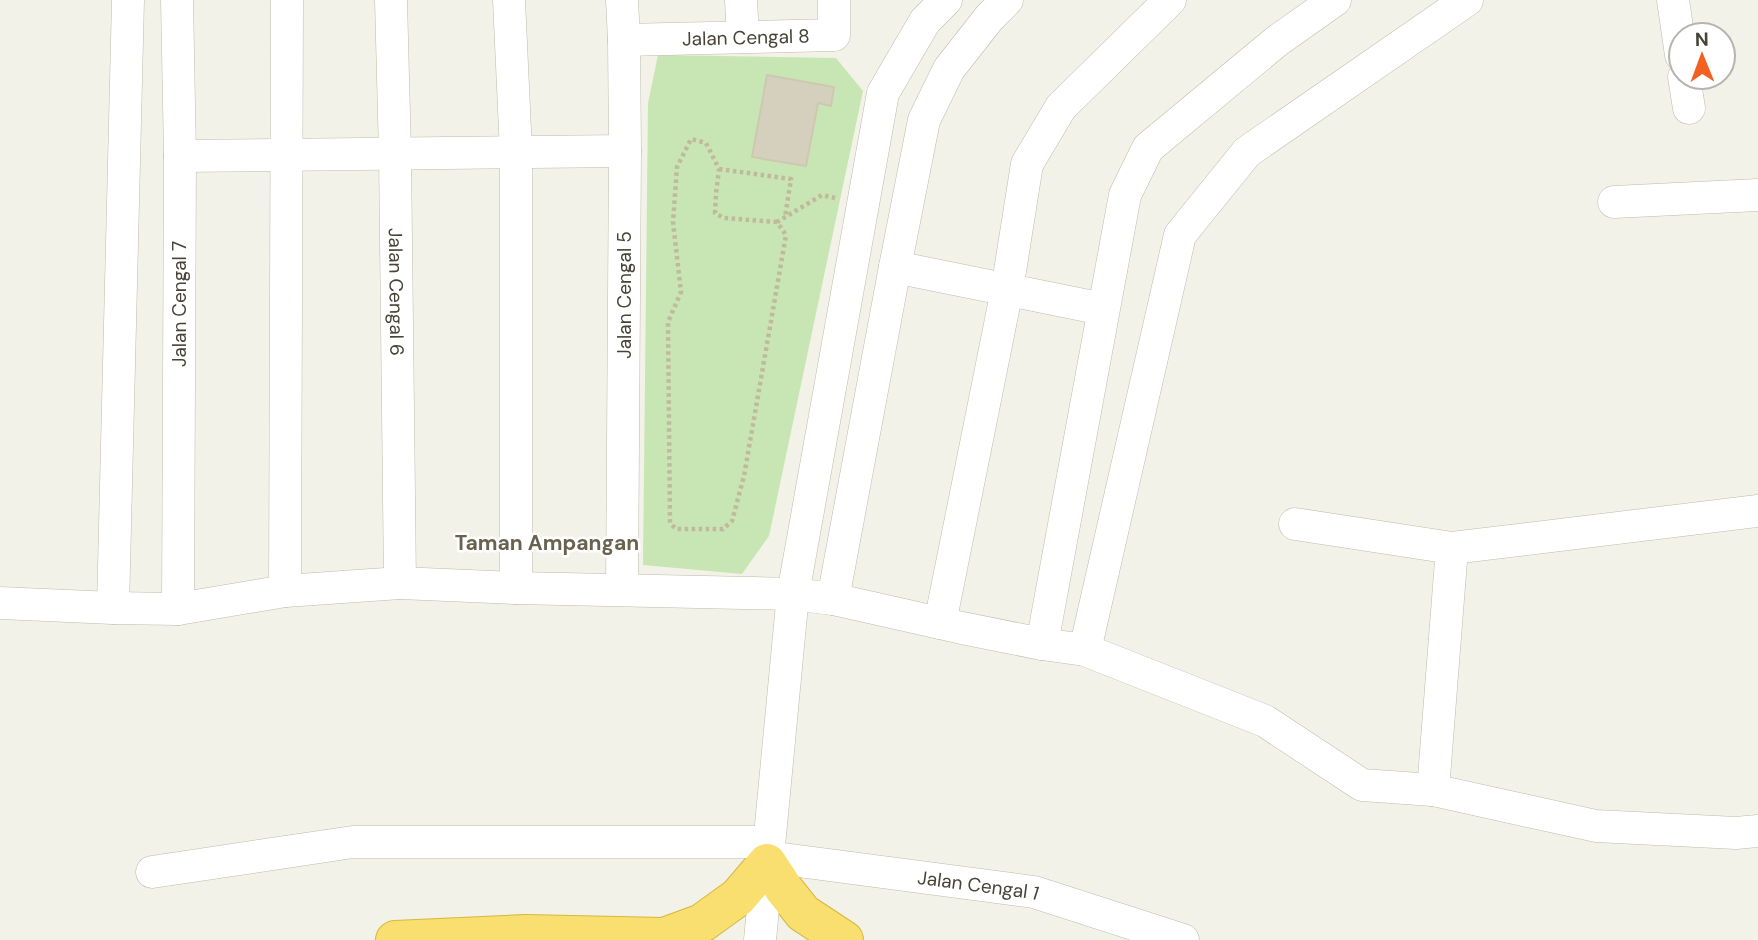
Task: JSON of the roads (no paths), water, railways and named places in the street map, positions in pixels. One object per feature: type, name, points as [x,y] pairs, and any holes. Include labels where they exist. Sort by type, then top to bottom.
[{"type":"highway","points":[[395,940],[525,934],[677,938],[738,897],[768,854]]},
{"type":"highway","points":[[768,854],[784,889],[803,914],[844,940]]},
{"type":"street","points":[[113,608],[128,0]]},
{"type":"street","name":"Jalan Cengal 7","points":[[177,0],[180,156],[178,609]]},
{"type":"street","points":[[285,591],[287,0]]},
{"type":"street","name":"Jalan Cengal 6","points":[[391,0],[400,583]]},
{"type":"street","points":[[509,0],[516,152],[516,588]]},
{"type":"street","name":"Jalan Cengal 5","points":[[622,0],[625,151],[622,590]]},
{"type":"street","points":[[741,0],[743,37]]},
{"type":"street","name":"Jalan Cengal 8","points":[[624,40],[834,35],[834,0]]},
{"type":"street","points":[[760,940],[793,594],[883,93],[925,21],[946,0]]},
{"type":"street","points":[[834,599],[924,120],[949,69],[989,18],[1007,0]]},
{"type":"street","points":[[940,623],[1007,290],[1027,164],[1062,107],[1170,0]]},
{"type":"street","points":[[1042,644],[1125,195],[1148,148],[1277,41],[1335,0]]},
{"type":"street","points":[[1084,650],[1180,235],[1247,152],[1467,0]]},
{"type":"street","points":[[1673,0],[1676,21]]},
{"type":"street","points":[[1686,91],[1689,108]]},
{"type":"street","points":[[180,156],[625,151]]},
{"type":"street","points":[[1614,202],[1758,195]]},
{"type":"street","points":[[895,267],[1102,309]]},
{"type":"street","points":[[1294,524],[1451,548],[1758,511]]},
{"type":"street","points":[[1433,790],[1451,548]]},
{"type":"street","points":[[0,603],[178,609],[285,591],[400,583],[793,594],[834,599],[1042,644],[1084,650],[1265,721],[1362,785],[1433,790],[1596,826],[1736,833],[1758,831]]},
{"type":"street","name":"Jalan Cengal 1","points":[[152,872],[353,842],[768,854],[1034,892],[1183,940]]},
{"type":"district","name":"Taman Ampangan","points":[[547,543]]}]
